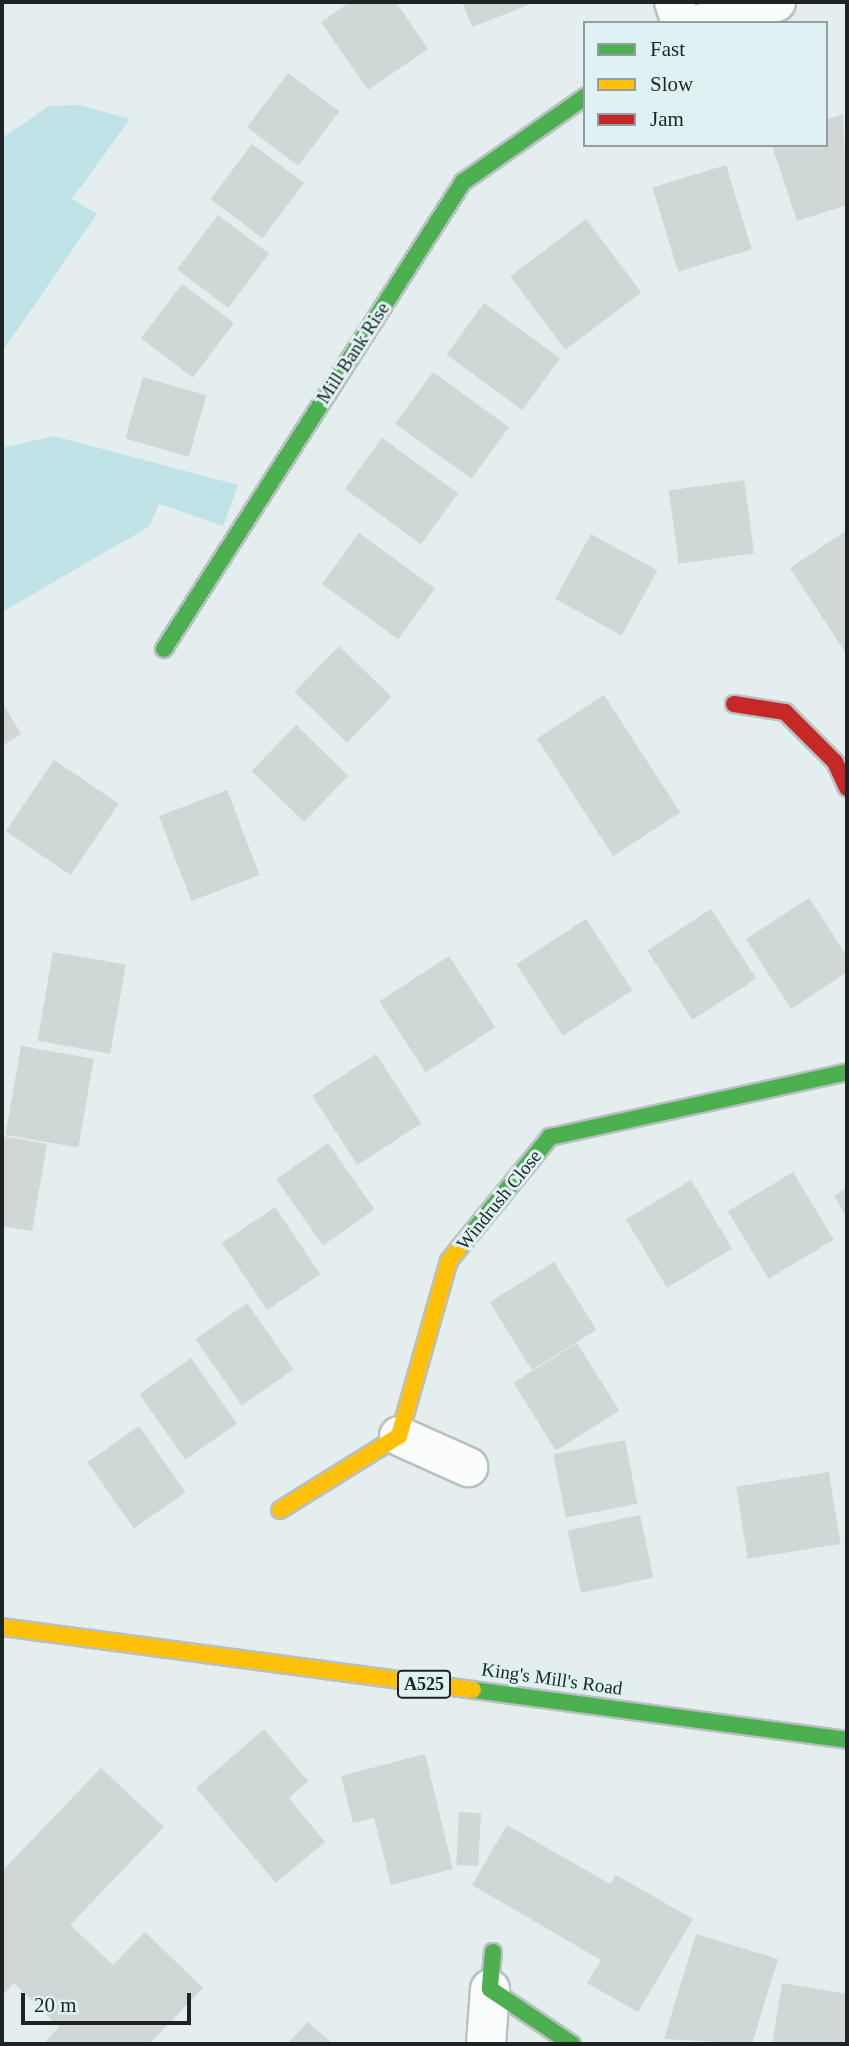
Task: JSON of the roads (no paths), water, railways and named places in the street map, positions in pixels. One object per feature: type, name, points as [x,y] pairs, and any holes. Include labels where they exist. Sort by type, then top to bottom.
[{"type":"street","points":[[674,2],[680,21]]},
{"type":"street","points":[[710,21],[776,2]]},
{"type":"street","name":"Mill Bank Rise","points":[[164,649],[463,182],[583,98]]},
{"type":"street","points":[[734,704],[785,712],[835,762],[847,788]]},
{"type":"street","name":"Windrush Close","points":[[399,1436],[449,1261],[550,1137],[847,1072]]},
{"type":"street","points":[[280,1510],[399,1436],[468,1467]]},
{"type":"street","name":"King's Mill's Road","points":[[2,1628],[847,1740]]},
{"type":"street","points":[[486,2044],[493,1952]]},
{"type":"street","points":[[490,1989],[572,2044]]}]
